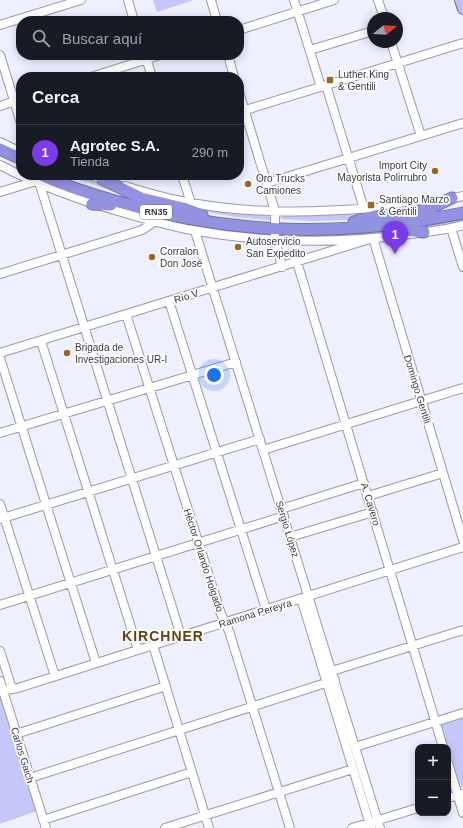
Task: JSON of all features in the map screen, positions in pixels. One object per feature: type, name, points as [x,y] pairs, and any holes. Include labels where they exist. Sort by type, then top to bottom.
[{"type":"highway","points":[[0,149],[16,157]]},
{"type":"highway","points":[[0,156],[16,164]]},
{"type":"highway","name":"RN35","points":[[71,180],[99,190],[142,202],[202,215],[243,221],[276,230],[314,224],[405,217],[463,207]]},
{"type":"highway","points":[[104,180],[141,198],[183,208],[202,215]]},
{"type":"highway","name":"RN35","points":[[38,181],[169,215],[224,225],[276,230],[346,229],[370,227],[463,213]]},
{"type":"highway","points":[[354,222],[375,216],[429,208],[458,197]]},
{"type":"highway","points":[[92,204],[113,205],[151,215],[169,215]]},
{"type":"highway","points":[[306,230],[344,233],[390,229],[424,232]]},
{"type":"main road","points":[[460,0],[463,9]]},
{"type":"street","points":[[24,16],[56,4],[80,0]]},
{"type":"street","points":[[128,0],[133,16]]},
{"type":"street","points":[[211,0],[216,16]]},
{"type":"street","points":[[294,0],[364,209]]},
{"type":"street","points":[[244,28],[334,0]]},
{"type":"street","points":[[378,0],[382,12]]},
{"type":"street","points":[[0,25],[16,19]]},
{"type":"street","points":[[310,50],[367,33]]},
{"type":"street","points":[[244,110],[463,43]]},
{"type":"street","points":[[393,48],[421,136]]},
{"type":"street","points":[[0,55],[16,95]]},
{"type":"street","points":[[104,72],[138,60]]},
{"type":"street","points":[[147,60],[150,72]]},
{"type":"street","points":[[229,60],[233,72]]},
{"type":"street","points":[[0,106],[16,101]]},
{"type":"street","points":[[244,117],[275,211],[276,230],[282,267]]},
{"type":"street","points":[[267,183],[463,123]]},
{"type":"street","points":[[0,142],[16,150]]},
{"type":"street","points":[[0,165],[16,172]]},
{"type":"street","points":[[105,180],[191,203],[242,210],[330,211],[364,209],[406,205],[458,197]]},
{"type":"street","points":[[184,180],[191,203]]},
{"type":"street","points":[[0,192],[38,181],[92,204],[154,222],[195,231],[221,234],[276,230],[337,240],[373,238],[463,226]]},
{"type":"street","points":[[38,181],[181,636]]},
{"type":"street","points":[[0,274],[142,230],[154,222]]},
{"type":"street","points":[[451,228],[463,267]]},
{"type":"street","name":"Sergio López","points":[[195,231],[290,538],[305,597],[331,682],[353,769],[375,825]]},
{"type":"street","name":"Río V","points":[[0,353],[373,238]]},
{"type":"street","name":"Domingo Gentili","points":[[373,238],[463,540]]},
{"type":"street","name":"A. Cavero","points":[[297,262],[442,744]]},
{"type":"street","points":[[169,301],[266,609]]},
{"type":"street","name":"Héctor Orlando Holgado","points":[[126,314],[221,614],[229,628],[290,828]]},
{"type":"street","points":[[41,341],[138,650]]},
{"type":"street","points":[[0,358],[96,663]]},
{"type":"street","points":[[0,433],[236,362]]},
{"type":"street","points":[[263,450],[463,388]]},
{"type":"street","points":[[2,519],[46,504],[260,439]]},
{"type":"street","points":[[368,496],[443,473]]},
{"type":"street","points":[[0,604],[241,529],[282,512],[364,483]]},
{"type":"street","points":[[0,504],[2,519],[29,595],[54,676]]},
{"type":"street","points":[[290,538],[373,512]]},
{"type":"street","name":"Ramona Pereyra","points":[[1,691],[12,689],[138,650],[463,547]]},
{"type":"street","name":"Sergio López","points":[[305,597],[332,670],[331,682],[355,747],[375,825]]},
{"type":"street","points":[[332,670],[463,630]]},
{"type":"street","points":[[153,645],[209,828]]},
{"type":"street","points":[[0,651],[12,689]]},
{"type":"street","name":"Carlos Gaich","points":[[0,681],[1,691],[44,824]]},
{"type":"street","points":[[30,778],[331,682]]},
{"type":"street","points":[[16,734],[166,686]]},
{"type":"street","points":[[355,747],[463,713]]},
{"type":"street","points":[[165,828],[353,769]]},
{"type":"street","points":[[451,771],[460,794],[463,813]]},
{"type":"street","points":[[44,824],[192,772]]},
{"type":"street","points":[[352,828],[375,825],[415,809]]},
{"type":"shaded area","points":[[153,0],[194,0],[157,12]]},
{"type":"shaded area","points":[[79,180],[95,180],[119,193]]},
{"type":"shaded area","points":[[179,205],[268,214],[271,219],[235,217]]},
{"type":"shaded area","points":[[396,209],[346,220],[312,221],[280,219],[282,215]]},
{"type":"shaded area","points":[[463,216],[463,223],[430,229],[400,226]]},
{"type":"shaded area","points":[[154,217],[271,233],[267,236],[193,228]]},
{"type":"shaded area","points":[[386,231],[401,232],[340,238],[282,236],[281,232],[342,235]]},
{"type":"shaded area","points":[[0,694],[37,811],[0,824]]},
{"type":"shaded area","points":[[463,715],[463,787],[459,788],[451,763],[451,744],[445,744],[439,722]]},
{"type":"place","name":"Luther King & Gentili","points":[[330,80]]},
{"type":"place","name":"Import City Mayorista Polirrubro","points":[[435,171]]},
{"type":"place","name":"Oro Trucks Camiones","points":[[248,184]]},
{"type":"place","name":"Santiago Marzo & Gentili","points":[[371,205]]},
{"type":"place","name":"Autoservicio San Expedito","points":[[238,247]]},
{"type":"place","name":"Agrotec S.A.","points":[[395,254]]},
{"type":"place","name":"Corralon Don José","points":[[152,257]]},
{"type":"place","name":"Brigada de Investigaciones UR-I","points":[[67,353]]},
{"type":"district","name":"KIRCHNER","points":[[163,636]]}]
